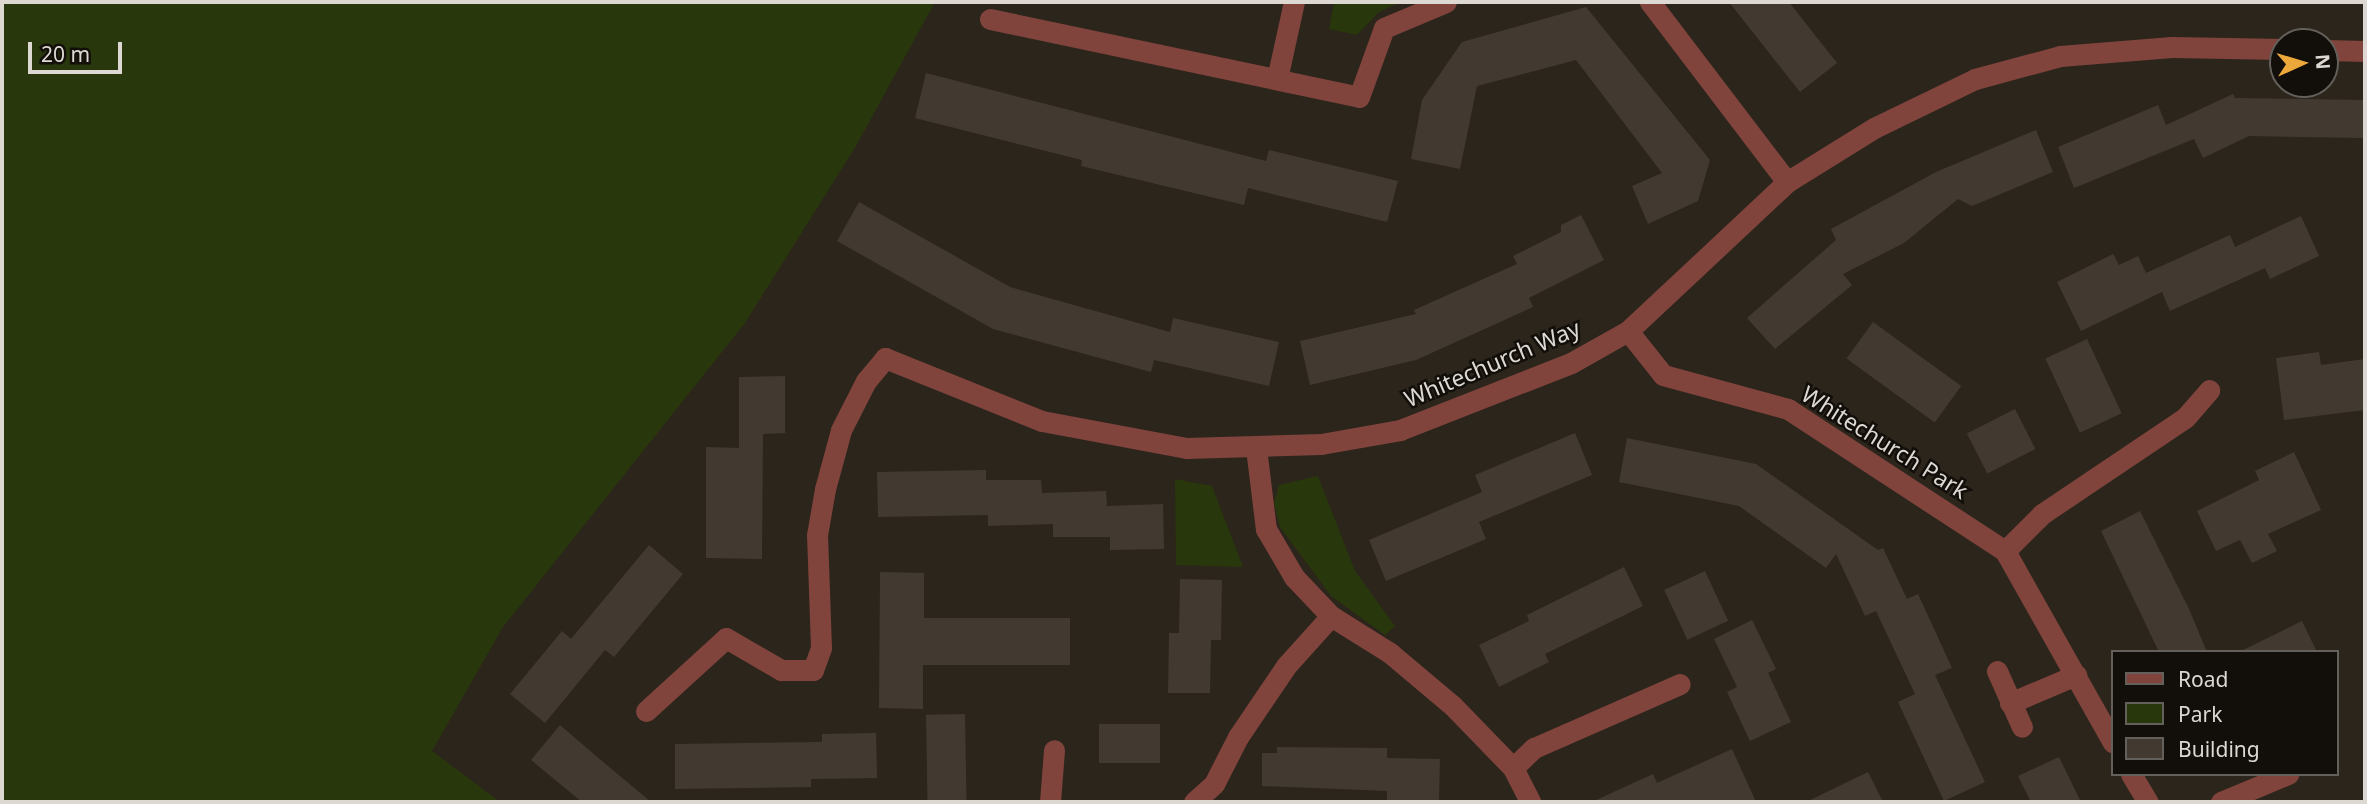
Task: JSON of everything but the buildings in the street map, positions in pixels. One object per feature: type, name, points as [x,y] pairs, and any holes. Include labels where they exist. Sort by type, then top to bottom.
[{"type":"street","points":[[1278,79],[1294,2]]},
{"type":"street","points":[[990,19],[1359,97],[1384,28],[1446,2]]},
{"type":"street","points":[[1650,2],[1787,182]]},
{"type":"street","name":"Whitechurch Way","points":[[646,711],[726,639],[781,670],[813,670],[821,648],[817,535],[825,489],[841,430],[866,381],[885,358],[1042,421],[1186,448],[1321,444],[1400,430],[1571,362],[1628,331],[1787,182],[1874,128],[1975,79],[2060,56],[2172,47],[2269,49]]},
{"type":"street","points":[[2339,50],[2365,51]]},
{"type":"street","name":"Whitechurch Park","points":[[1628,331],[1663,375],[1788,409],[2005,551],[2112,741]]},
{"type":"street","points":[[2005,551],[2042,514],[2185,418],[2209,390]]},
{"type":"street","points":[[1256,448],[1266,529],[1294,577],[1331,616],[1390,653],[1452,706],[1513,768],[1530,802]]},
{"type":"street","points":[[1194,802],[1214,784],[1238,737],[1286,666],[1331,616]]},
{"type":"street","points":[[1997,671],[2022,727]]},
{"type":"street","points":[[2010,704],[2076,675]]},
{"type":"street","points":[[1513,768],[1534,748],[1679,684]]},
{"type":"street","points":[[1050,802],[1054,750]]},
{"type":"street","points":[[2132,776],[2148,802]]},
{"type":"street","points":[[2221,802],[2283,776]]},
{"type":"green space","points":[[2,2],[935,2],[856,146],[745,323],[503,627],[432,751],[500,802],[2,802]]},
{"type":"green space","points":[[1334,2],[1401,2],[1379,12],[1357,35],[1329,29]]},
{"type":"green space","points":[[1318,476],[1355,571],[1395,626],[1385,635],[1331,596],[1280,527],[1274,503],[1279,485]]},
{"type":"green space","points":[[1175,479],[1212,486],[1243,567],[1176,565]]}]
